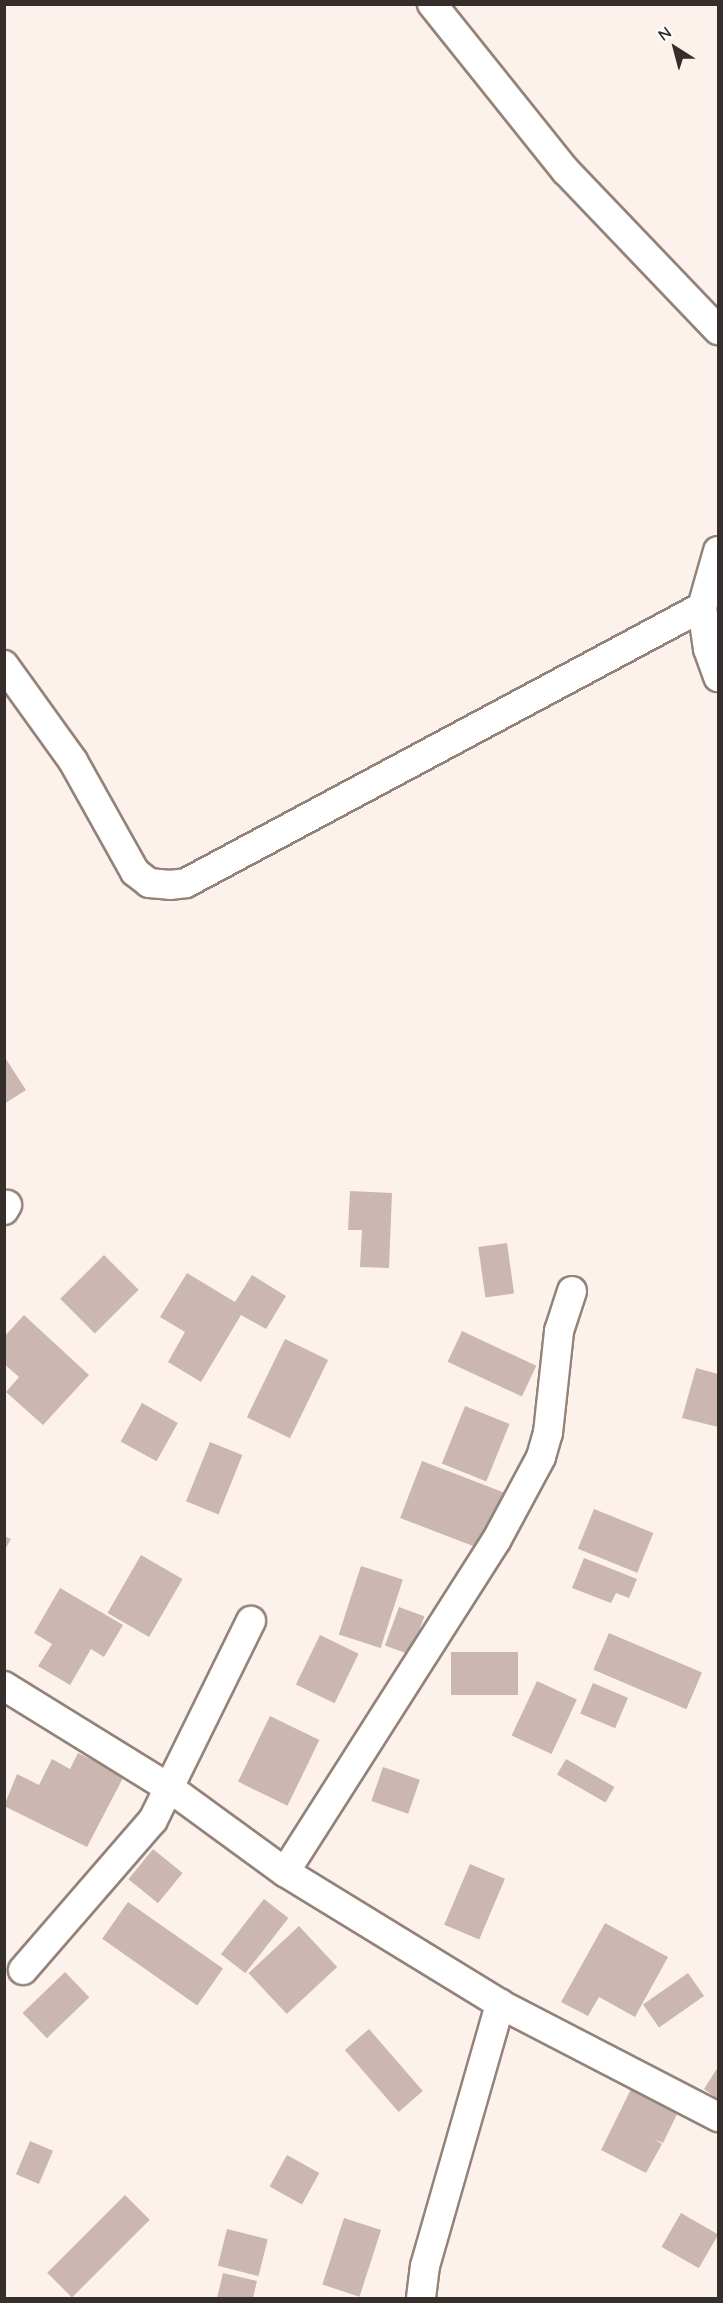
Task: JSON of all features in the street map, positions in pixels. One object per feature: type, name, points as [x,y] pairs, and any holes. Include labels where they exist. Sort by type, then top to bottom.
[{"type":"street","points":[[432,4],[566,171],[718,330]]},
{"type":"street","points":[[718,551],[702,607],[708,649],[718,677]]},
{"type":"street","points":[[4,665],[73,761],[135,872],[149,883],[170,885],[186,883],[702,607]]},
{"type":"street","points":[[285,1872],[496,1541],[541,1457],[548,1433],[557,1342],[572,1291]]},
{"type":"street","points":[[23,1970],[153,1820],[171,1789],[251,1621]]},
{"type":"street","points":[[9,1700],[171,1789],[285,1872],[500,2004],[718,2117]]},
{"type":"street","points":[[421,2298],[425,2266],[500,2004]]},
{"type":"building","points":[[4,1056],[26,1090],[4,1104]]},
{"type":"building","points":[[350,1191],[392,1193],[389,1268],[360,1267],[362,1230],[348,1230]]},
{"type":"building","points":[[507,1243],[514,1294],[485,1298],[478,1247]]},
{"type":"building","points":[[104,1255],[139,1290],[95,1333],[60,1299]]},
{"type":"building","points":[[187,1273],[235,1302],[252,1275],[286,1296],[266,1329],[241,1315],[201,1382],[168,1362],[185,1332],[160,1317]]},
{"type":"building","points":[[24,1315],[89,1375],[43,1425],[6,1392],[19,1377],[4,1364],[4,1337]]},
{"type":"building","points":[[462,1331],[536,1366],[522,1396],[448,1362]]},
{"type":"building","points":[[285,1339],[328,1360],[290,1438],[247,1417]]},
{"type":"building","points":[[696,1368],[718,1374],[718,1427],[682,1418]]},
{"type":"building","points":[[142,1403],[178,1423],[157,1461],[121,1441]]},
{"type":"building","points":[[465,1406],[510,1424],[486,1481],[442,1463]]},
{"type":"building","points":[[210,1442],[242,1455],[218,1514],[186,1501]]},
{"type":"building","points":[[422,1461],[510,1495],[488,1552],[400,1518]]},
{"type":"building","points":[[594,1509],[653,1533],[637,1573],[578,1549]]},
{"type":"building","points":[[4,1536],[11,1539],[4,1551]]},
{"type":"building","points":[[141,1555],[183,1579],[149,1637],[108,1613]]},
{"type":"building","points":[[584,1558],[637,1579],[629,1598],[616,1593],[611,1603],[572,1588]]},
{"type":"building","points":[[361,1566],[403,1580],[381,1648],[339,1634]]},
{"type":"building","points":[[60,1588],[123,1625],[104,1657],[91,1649],[70,1685],[38,1666],[52,1644],[34,1633]]},
{"type":"building","points":[[399,1607],[424,1616],[410,1655],[385,1646]]},
{"type":"building","points":[[609,1633],[702,1672],[686,1709],[593,1670]]},
{"type":"building","points":[[320,1635],[359,1654],[335,1703],[296,1684]]},
{"type":"building","points":[[451,1652],[518,1652],[518,1695],[451,1695]]},
{"type":"building","points":[[537,1681],[577,1700],[552,1754],[512,1735]]},
{"type":"building","points":[[593,1683],[628,1698],[615,1728],[580,1713]]},
{"type":"building","points":[[270,1716],[319,1740],[287,1806],[238,1782]]},
{"type":"building","points":[[78,1753],[124,1776],[87,1847],[4,1806],[17,1774],[39,1785],[52,1759],[70,1769]]},
{"type":"building","points":[[566,1759],[614,1787],[605,1803],[557,1775]]},
{"type":"building","points":[[383,1767],[420,1780],[408,1814],[371,1801]]},
{"type":"building","points":[[153,1849],[183,1873],[158,1903],[128,1879]]},
{"type":"building","points":[[470,1864],[505,1879],[479,1940],[444,1925]]},
{"type":"building","points":[[264,1899],[288,1918],[245,1973],[221,1954]]},
{"type":"building","points":[[128,1902],[223,1969],[197,2005],[102,1939]]},
{"type":"building","points":[[605,1923],[668,1957],[635,2017],[599,1997],[588,2016],[561,2002]]},
{"type":"building","points":[[299,1926],[337,1967],[287,2014],[249,1973]]},
{"type":"building","points":[[65,1972],[89,1997],[47,2038],[23,2013]]},
{"type":"building","points":[[688,1973],[704,1996],[659,2027],[643,2005]]},
{"type":"building","points":[[369,2029],[423,2091],[399,2112],[345,2050]]},
{"type":"building","points":[[718,2067],[718,2099],[704,2089]]},
{"type":"building","points":[[632,2087],[679,2110],[663,2143],[654,2139],[662,2144],[646,2173],[601,2150]]},
{"type":"building","points":[[30,2141],[53,2151],[39,2184],[16,2174]]},
{"type":"building","points":[[287,2155],[319,2173],[302,2204],[270,2186]]},
{"type":"building","points":[[125,2195],[150,2220],[72,2298],[47,2273]]},
{"type":"building","points":[[681,2213],[718,2234],[699,2268],[661,2247]]},
{"type":"building","points":[[344,2218],[381,2230],[359,2297],[322,2285]]},
{"type":"building","points":[[227,2229],[268,2239],[259,2276],[218,2266]]},
{"type":"building","points":[[223,2273],[257,2281],[253,2298],[217,2298]]}]
